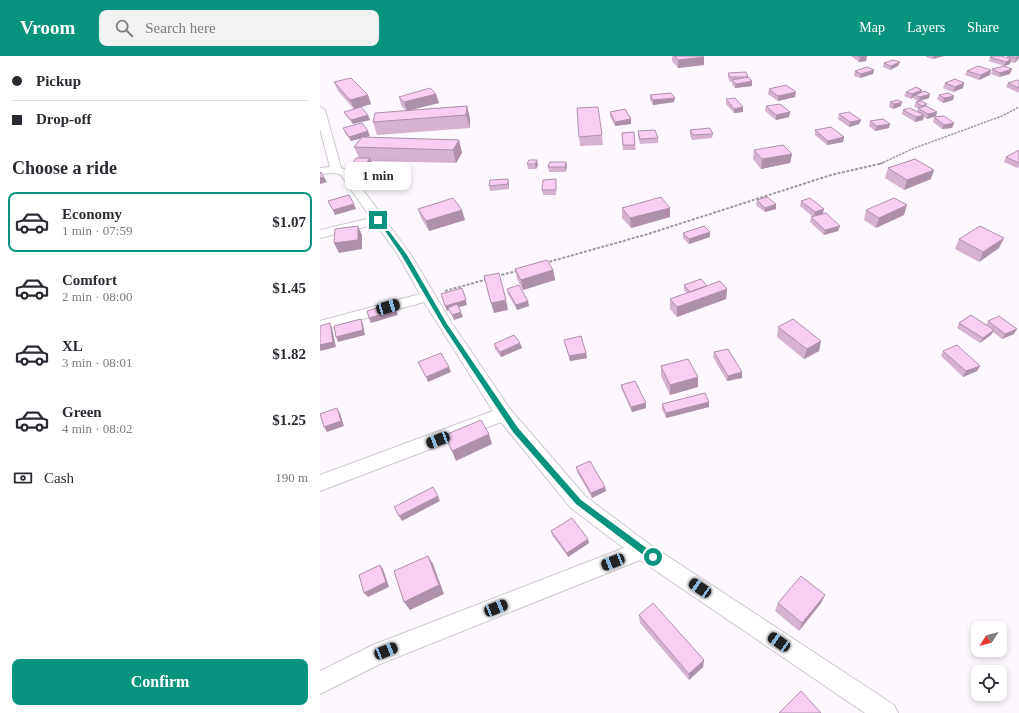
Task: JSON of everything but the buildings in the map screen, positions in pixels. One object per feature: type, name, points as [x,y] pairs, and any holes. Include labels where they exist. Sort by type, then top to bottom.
[{"type":"street","points":[[320,110],[328,171],[345,173],[404,255],[445,325],[504,414],[578,502],[642,550],[886,713]]},
{"type":"street","points":[[320,234],[378,220]]},
{"type":"street","points":[[320,326],[429,296]]},
{"type":"street","points":[[320,483],[504,414]]},
{"type":"street","points":[[320,683],[373,656],[642,550]]},
{"type":"path","points":[[541,264],[648,234],[824,177],[881,164],[912,149],[1002,116],[1019,108]]},
{"type":"path","points":[[496,277],[519,270]]},
{"type":"path","points":[[429,296],[489,279]]},
{"type":"route","points":[[378,220],[404,255],[445,325],[516,430],[578,502],[653,557]]}]
